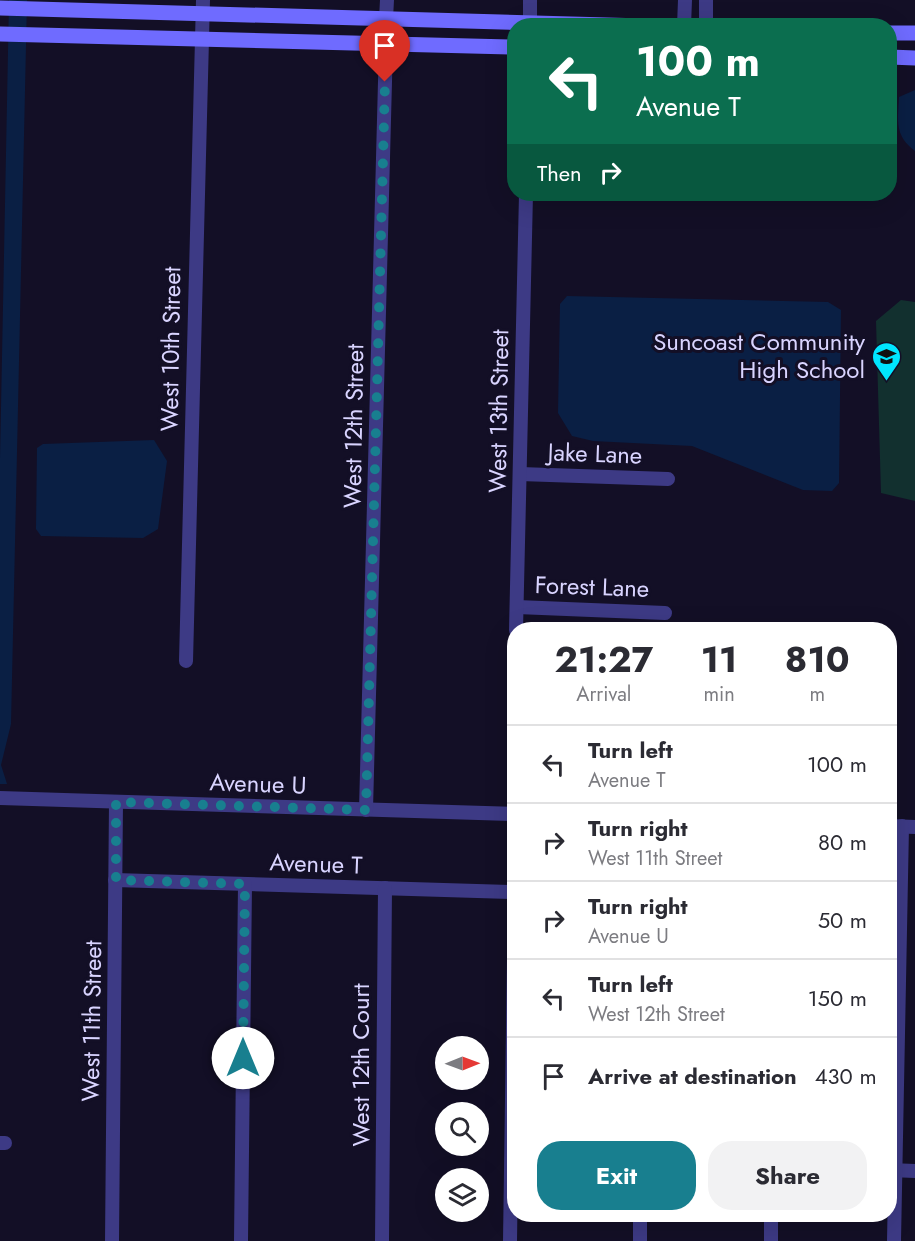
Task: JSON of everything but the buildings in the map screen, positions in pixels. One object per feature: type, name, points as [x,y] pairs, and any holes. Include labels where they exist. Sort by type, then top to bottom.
[{"type":"street","points":[[386,19],[387,0]]},
{"type":"street","points":[[530,0],[530,18]]},
{"type":"street","points":[[684,18],[685,0]]},
{"type":"street","points":[[706,0],[706,18]]},
{"type":"street","points":[[2,8],[202,7],[386,19],[507,23]]},
{"type":"street","name":"West 10th Street","points":[[186,662],[202,7]]},
{"type":"street","points":[[897,33],[915,33]]},
{"type":"street","points":[[2,34],[507,47]]},
{"type":"street","name":"West 12th Street","points":[[366,810],[386,44]]},
{"type":"street","points":[[897,57],[915,58]]},
{"type":"street","name":"West 13th Street","points":[[516,622],[526,201]]},
{"type":"street","name":"Jake Lane","points":[[520,474],[668,479]]},
{"type":"street","name":"Forest Lane","points":[[517,607],[665,613]]},
{"type":"street","name":"Avenue U","points":[[0,798],[507,814]]},
{"type":"street","name":"West 11th Street","points":[[112,1241],[116,802]]},
{"type":"street","points":[[897,998],[902,826]]},
{"type":"street","name":"Avenue T","points":[[116,880],[507,892]]},
{"type":"street","points":[[241,1241],[245,884]]},
{"type":"street","name":"West 12th Court","points":[[382,1241],[385,888]]},
{"type":"street","points":[[897,1171],[915,1171]]},
{"type":"street","points":[[510,1222],[510,1241]]},
{"type":"street","points":[[640,1222],[640,1241]]},
{"type":"street","points":[[771,1222],[771,1241]]},
{"type":"street","points":[[893,1222],[894,1241]]},
{"type":"green space","points":[[901,300],[915,302],[915,501],[881,493],[876,321]]},
{"type":"water","points":[[9,0],[27,0],[11,724],[1,765],[7,784],[0,784],[0,459]]},
{"type":"water","points":[[915,90],[915,151],[900,133],[898,120],[899,97]]},
{"type":"water","points":[[567,296],[828,302],[841,310],[839,483],[832,491],[803,490],[692,446],[593,441],[572,436],[558,413],[560,304]]},
{"type":"water","points":[[154,440],[167,461],[158,529],[143,538],[41,536],[36,529],[37,448],[43,444]]},
{"type":"place","name":"Suncoast Community High School","points":[[886,382]]},
{"type":"route","points":[[243,1058],[245,884],[116,880],[116,802],[366,810],[385,82]]}]
